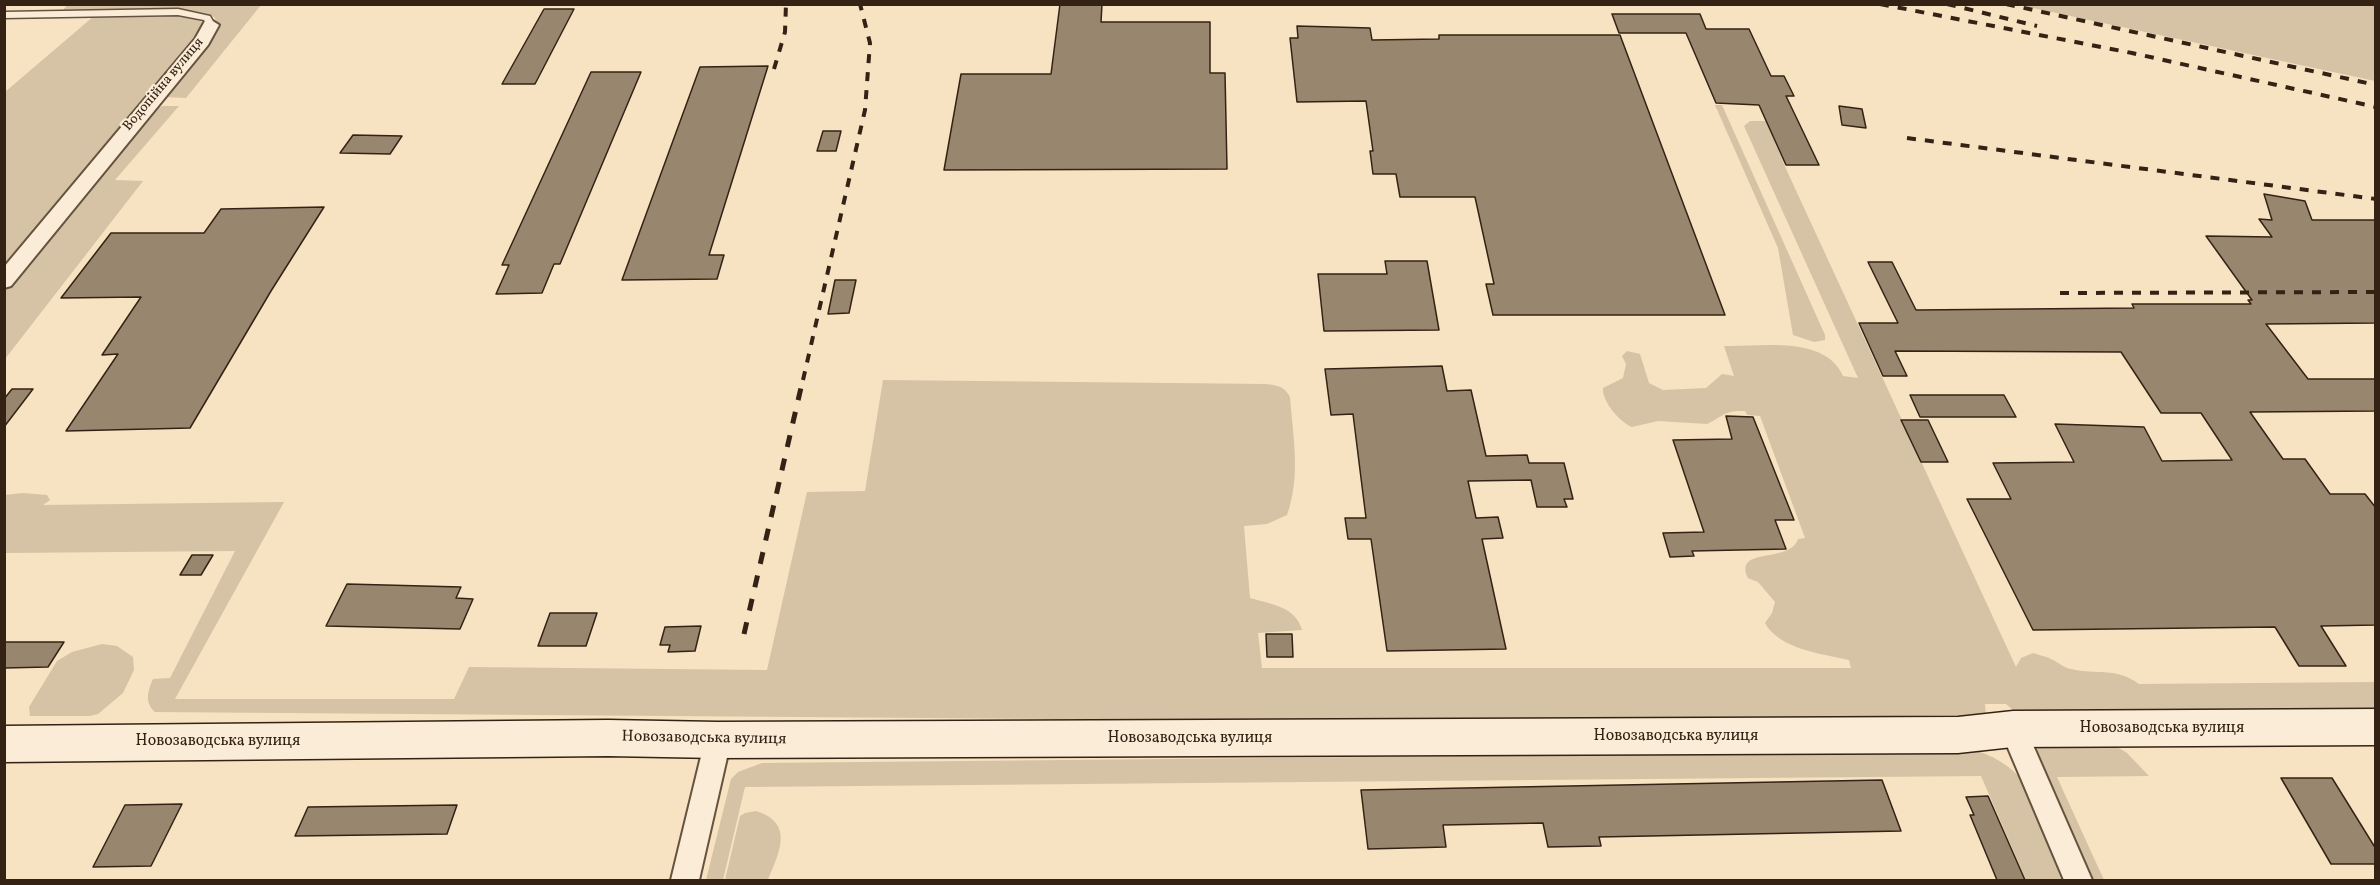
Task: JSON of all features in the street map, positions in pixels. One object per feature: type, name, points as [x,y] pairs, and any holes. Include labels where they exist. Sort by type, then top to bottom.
[{"type":"street","name":"Водопійна вулиця","points":[[4,280],[202,41],[211,25]]},
{"type":"street","name":"Новозаводська вулиця","points":[[4,744],[609,738],[718,740],[1958,735],[2013,729],[2376,727]]},
{"type":"street","points":[[2013,729],[2078,880]]},
{"type":"street","points":[[685,880],[718,740]]},
{"type":"lane","name":"Водопійна вулиця","points":[[4,15],[178,12],[207,18],[211,25]]},
{"type":"shaded area","points":[[68,4],[261,5],[186,98],[165,97],[219,25],[214,17],[181,10],[63,10]]},
{"type":"shaded area","points":[[2019,5],[2375,5],[2375,81]]},
{"type":"shaded area","points":[[175,15],[201,21],[204,27],[5,270],[5,92],[94,16]]},
{"type":"shaded area","points":[[1715,105],[1722,105],[1825,335],[1825,340],[1814,342],[1793,335],[1778,248]]},
{"type":"shaded area","points":[[163,106],[179,106],[115,180],[143,181],[5,359],[5,286],[155,109]]},
{"type":"shaded area","points":[[1750,121],[1766,121],[2016,667],[2021,658],[2033,653],[2068,668],[2114,673],[2139,684],[2375,682],[2375,714],[2019,715],[2006,704],[1985,704],[1986,717],[1956,726],[155,712],[148,701],[153,679],[170,678],[235,551],[5,553],[4,495],[23,493],[47,495],[50,500],[43,505],[284,502],[175,699],[454,699],[469,667],[767,670],[807,492],[865,491],[883,380],[1265,384],[1280,387],[1290,397],[1294,442],[1294,486],[1287,515],[1267,524],[1244,526],[1250,598],[1288,611],[1299,622],[1302,630],[1258,633],[1262,668],[1851,668],[1849,660],[1814,653],[1780,639],[1765,623],[1772,613],[1775,602],[1758,582],[1748,578],[1746,568],[1748,562],[1755,558],[1785,551],[1793,547],[1798,539],[1805,538],[1760,416],[1747,415],[1745,411],[1733,411],[1707,424],[1658,421],[1632,427],[1622,421],[1613,411],[1603,393],[1603,388],[1623,378],[1626,364],[1622,356],[1627,351],[1640,354],[1649,383],[1663,390],[1706,388],[1722,374],[1734,376],[1724,346],[1773,345],[1807,349],[1822,354],[1834,363],[1843,376],[1858,378],[1744,126]]},
{"type":"shaded area","points":[[102,644],[117,646],[133,657],[134,670],[123,693],[98,714],[90,716],[30,716],[29,707],[57,661],[72,652]]},
{"type":"shaded area","points":[[2041,745],[2114,745],[2127,753],[2149,776],[2057,777],[2104,880],[2088,880],[2032,756]]},
{"type":"shaded area","points":[[1977,751],[2007,766],[2019,776],[2029,790],[2067,880],[2026,880],[1981,776],[745,787],[723,880],[706,880],[731,779],[738,772],[762,763]]},
{"type":"shaded area","points":[[756,811],[768,816],[776,823],[780,831],[779,849],[768,880],[725,880],[740,816]]},
{"type":"building","points":[[1060,4],[1102,4],[1101,22],[1210,22],[1210,73],[1225,73],[1227,169],[944,170],[961,74],[1051,74]]},
{"type":"building","points":[[544,9],[574,9],[535,84],[502,84]]},
{"type":"building","points":[[1612,14],[1700,14],[1706,29],[1749,29],[1771,76],[1784,76],[1794,96],[1786,96],[1819,165],[1786,165],[1759,105],[1716,103],[1686,33],[1619,33]]},
{"type":"building","points":[[1297,26],[1370,28],[1372,40],[1439,39],[1439,35],[1620,35],[1725,315],[1493,315],[1486,284],[1494,284],[1475,197],[1400,197],[1396,174],[1373,174],[1370,151],[1373,151],[1366,101],[1297,102],[1290,38],[1298,38]]},
{"type":"building","points":[[768,66],[709,255],[724,255],[717,279],[622,280],[700,67]]},
{"type":"building","points":[[591,72],[641,72],[560,264],[554,264],[542,293],[496,294],[509,265],[502,265]]},
{"type":"building","points":[[1839,106],[1862,109],[1866,128],[1842,125]]},
{"type":"building","points":[[823,131],[841,131],[836,151],[817,151]]},
{"type":"building","points":[[353,135],[402,136],[390,154],[340,153]]},
{"type":"building","points":[[2264,194],[2305,201],[2312,220],[2376,220],[2376,323],[2266,324],[2308,379],[2376,379],[2376,411],[2250,412],[2283,459],[2305,459],[2330,494],[2365,494],[2376,508],[2376,625],[2321,626],[2346,666],[2299,666],[2275,627],[2033,630],[1967,499],[2011,499],[1993,463],[2074,462],[2055,424],[2144,427],[2162,461],[2232,460],[2201,413],[2161,413],[2121,352],[1895,351],[1907,376],[1883,376],[1859,323],[1898,323],[1868,262],[1892,262],[1916,310],[2134,308],[2132,304],[2251,304],[2248,300],[2252,300],[2206,236],[2272,237],[2259,219],[2272,220]]},
{"type":"building","points":[[324,207],[190,428],[66,431],[118,354],[102,355],[141,297],[61,298],[111,233],[204,233],[221,209]]},
{"type":"building","points":[[1385,261],[1427,261],[1439,330],[1324,331],[1318,274],[1387,274]]},
{"type":"building","points":[[835,280],[856,280],[849,313],[828,314]]},
{"type":"building","points":[[1442,366],[1447,391],[1471,390],[1486,456],[1527,455],[1529,463],[1564,463],[1573,499],[1564,499],[1567,507],[1537,507],[1531,480],[1468,481],[1476,518],[1498,517],[1503,538],[1482,539],[1506,649],[1387,651],[1371,539],[1348,539],[1345,518],[1366,518],[1353,414],[1331,415],[1325,369]]},
{"type":"building","points":[[12,389],[33,389],[4,427],[4,399]]},
{"type":"building","points":[[1910,395],[2004,395],[2016,417],[1920,417]]},
{"type":"building","points":[[1726,416],[1753,417],[1794,520],[1775,520],[1786,549],[1692,551],[1694,556],[1670,557],[1663,533],[1704,532],[1673,440],[1732,439]]},
{"type":"building","points":[[1901,420],[1928,420],[1948,462],[1921,462]]},
{"type":"building","points":[[192,555],[213,555],[201,575],[180,575]]},
{"type":"building","points":[[347,584],[461,587],[456,598],[473,599],[460,629],[326,626]]},
{"type":"building","points":[[550,613],[597,613],[586,646],[538,646]]},
{"type":"building","points":[[701,626],[695,651],[668,652],[670,645],[660,645],[665,627]]},
{"type":"building","points":[[1266,634],[1292,634],[1293,657],[1267,657]]},
{"type":"building","points":[[4,642],[64,642],[48,667],[4,668]]},
{"type":"building","points":[[2281,778],[2332,778],[2376,849],[2376,864],[2331,864]]},
{"type":"building","points":[[1882,780],[1901,831],[1599,837],[1601,846],[1548,847],[1543,823],[1443,825],[1446,847],[1368,849],[1361,790]]},
{"type":"building","points":[[1988,796],[2025,880],[1997,880],[1970,815],[1974,815],[1966,797]]},
{"type":"building","points":[[182,804],[151,866],[93,867],[125,805]]},
{"type":"building","points":[[457,805],[447,834],[295,836],[308,807]]},
{"type":"railway","points":[[774,69],[785,32],[786,4]]},
{"type":"railway","points":[[803,380],[865,110],[870,43],[860,4]]},
{"type":"railway","points":[[1880,4],[2132,53],[2376,107]]},
{"type":"railway","points":[[1947,4],[2037,26]]},
{"type":"railway","points":[[2006,4],[2376,85]]},
{"type":"railway","points":[[1907,138],[2376,199]]},
{"type":"railway","points":[[2060,293],[2376,292]]},
{"type":"railway","points":[[744,634],[803,379]]}]
